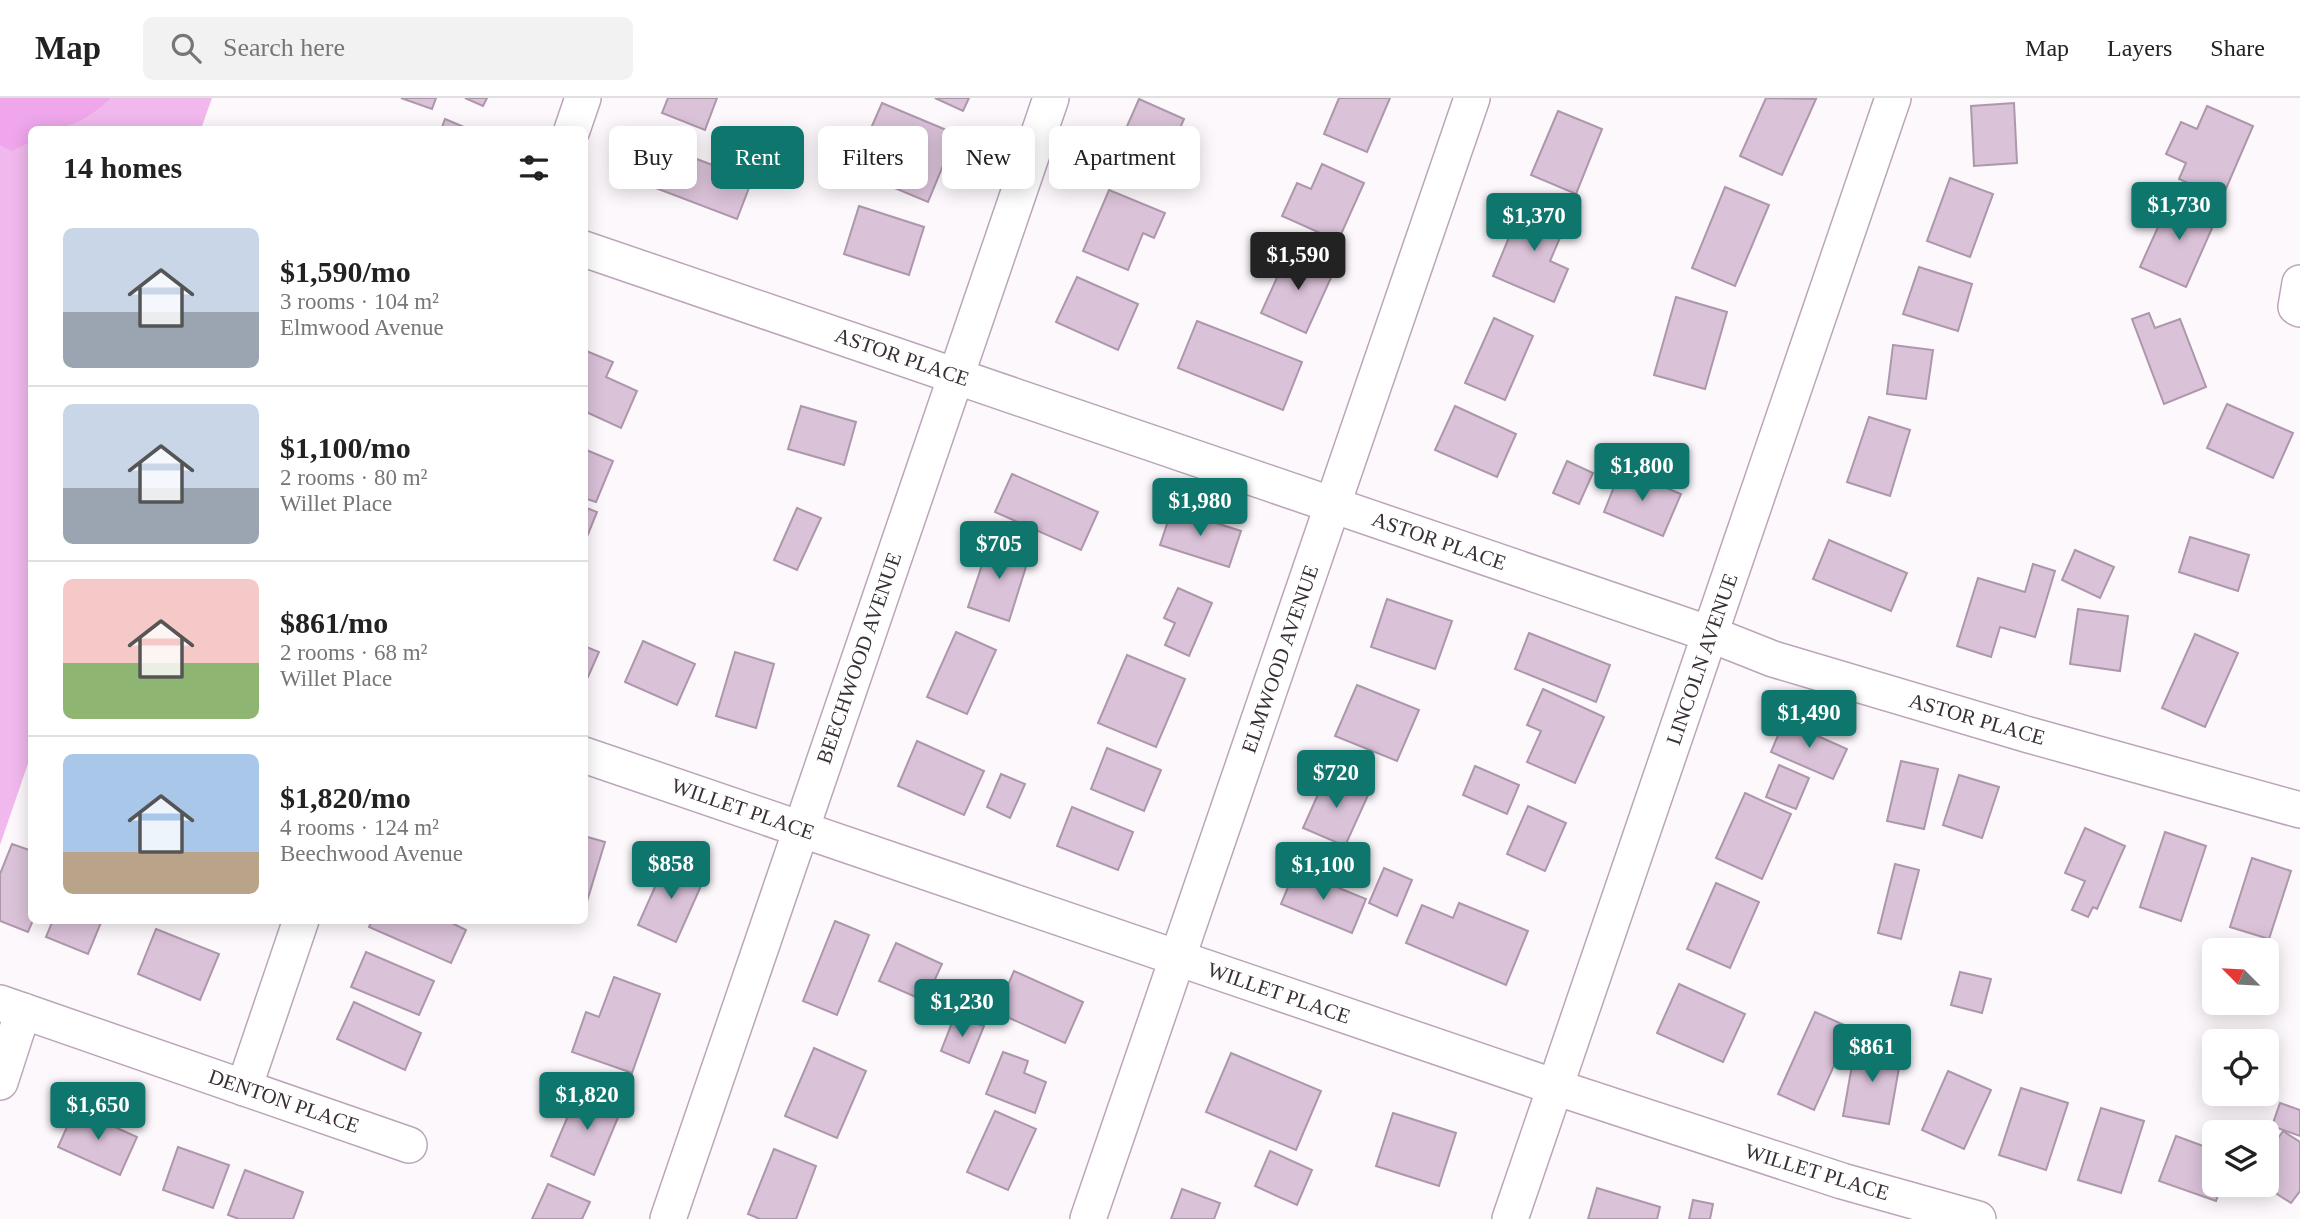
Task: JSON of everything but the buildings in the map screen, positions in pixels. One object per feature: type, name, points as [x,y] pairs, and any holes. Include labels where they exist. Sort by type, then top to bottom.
[{"type":"street","points":[[573,126],[583,98]]},
{"type":"street","name":"BEECHWOOD AVENUE","points":[[668,1219],[1051,98]]},
{"type":"street","name":"ELMWOOD AVENUE","points":[[1088,1219],[1472,98]]},
{"type":"street","name":"LINCOLN AVENUE","points":[[1510,1219],[1893,98]]},
{"type":"street","name":"ASTOR PLACE","points":[[588,249],[1710,634],[1773,659],[2300,810]]},
{"type":"street","points":[[2300,283],[2296,307],[2300,309]]},
{"type":"street","name":"WILLET PLACE","points":[[588,756],[1555,1087],[1842,1181],[1978,1219]]},
{"type":"street","points":[[244,1088],[300,924]]},
{"type":"street","points":[[0,1082],[12,1007]]},
{"type":"street","name":"DENTON PLACE","points":[[12,1007],[409,1145]]},
{"type":"shaded area","points":[[0,98],[212,98],[202,126],[28,126],[28,764],[0,845]]},
{"type":"shaded area","points":[[0,98],[111,98],[75,123],[66,126],[28,126],[28,143],[11,151],[0,145]]}]
